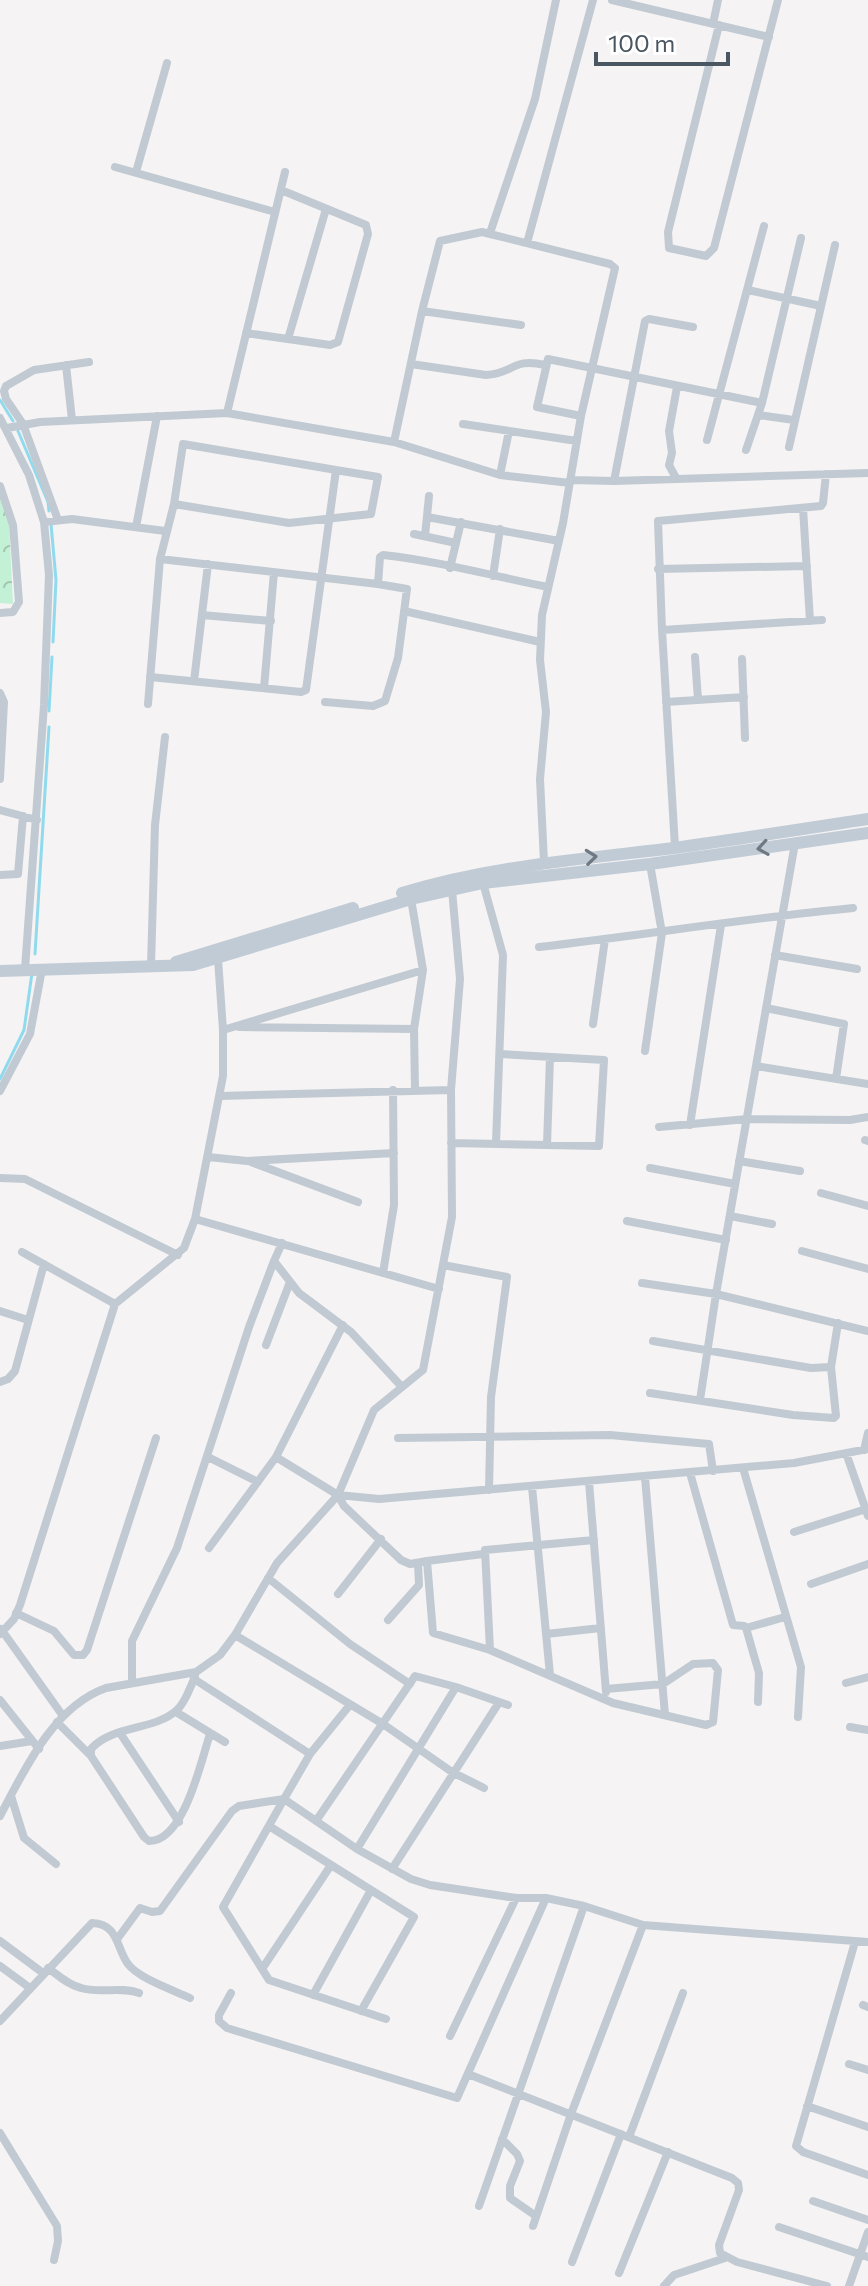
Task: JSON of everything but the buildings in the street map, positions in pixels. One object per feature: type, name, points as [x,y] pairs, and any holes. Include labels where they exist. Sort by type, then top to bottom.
[{"type":"main road","points":[[168,965],[410,891],[480,873],[868,819]]},
{"type":"main road","points":[[0,971],[193,965],[411,899],[483,883],[650,864],[868,833]]},
{"type":"street","points":[[490,233],[535,99],[556,0]]},
{"type":"street","points":[[527,243],[593,0]]},
{"type":"street","points":[[612,0],[769,37]]},
{"type":"street","points":[[718,0],[716,24],[668,232],[669,248],[706,256],[714,248],[778,0]]},
{"type":"street","points":[[136,172],[167,63]]},
{"type":"street","points":[[115,167],[275,212]]},
{"type":"street","points":[[227,413],[285,172]]},
{"type":"street","points":[[246,333],[330,345],[339,339],[369,231],[366,225],[281,190]]},
{"type":"street","points":[[288,339],[326,209]]},
{"type":"street","points":[[707,440],[764,226]]},
{"type":"street","points":[[394,442],[438,243],[476,232],[490,233],[610,264],[615,268],[581,416],[540,642],[546,712],[540,779],[544,862]]},
{"type":"street","points":[[746,450],[762,403],[801,238]]},
{"type":"street","points":[[789,447],[835,245]]},
{"type":"street","points":[[748,290],[821,306]]},
{"type":"street","points":[[422,311],[521,325]]},
{"type":"street","points":[[614,481],[646,320],[693,327]]},
{"type":"street","points":[[581,416],[537,407],[545,365],[551,358],[762,403]]},
{"type":"street","points":[[58,520],[23,424],[4,395],[6,386],[34,370],[89,362]]},
{"type":"street","points":[[411,364],[486,375],[496,375],[523,362],[545,365]]},
{"type":"street","points":[[66,365],[72,420]]},
{"type":"street","points":[[676,478],[669,465],[672,453],[669,436],[677,387]]},
{"type":"street","points":[[0,437],[23,424],[227,413],[394,442],[500,475],[570,482],[868,473]]},
{"type":"street","points":[[758,415],[794,420]]},
{"type":"street","points":[[136,527],[157,416]]},
{"type":"street","points":[[0,418],[29,475],[44,522],[49,575],[37,820],[25,969]]},
{"type":"street","points":[[463,424],[577,441]]},
{"type":"street","points":[[500,475],[509,431]]},
{"type":"street","points":[[148,704],[160,559],[174,504],[183,444],[376,475],[378,480],[373,512],[368,515],[289,523],[174,504]]},
{"type":"street","points":[[150,677],[301,692],[306,690],[336,470]]},
{"type":"street","points":[[675,847],[657,525],[662,519],[822,505],[826,474]]},
{"type":"street","points":[[0,486],[13,525],[19,602],[13,612],[0,613]]},
{"type":"street","points":[[425,536],[429,496]]},
{"type":"street","points":[[803,508],[810,621]]},
{"type":"street","points":[[427,517],[559,541]]},
{"type":"street","points":[[44,522],[72,519],[165,531]]},
{"type":"street","points":[[450,568],[461,522]]},
{"type":"street","points":[[493,576],[500,529]]},
{"type":"street","points":[[414,534],[456,543]]},
{"type":"street","points":[[378,584],[379,559],[383,555],[426,560],[450,568],[548,587]]},
{"type":"street","points":[[160,559],[407,589],[398,658],[385,701],[373,706],[325,702]]},
{"type":"street","points":[[194,681],[208,564]]},
{"type":"street","points":[[658,569],[807,566]]},
{"type":"street","points":[[264,688],[274,572]]},
{"type":"street","points":[[404,611],[540,642]]},
{"type":"street","points":[[202,615],[271,621]]},
{"type":"street","points":[[662,630],[822,620]]},
{"type":"street","points":[[695,657],[698,700]]},
{"type":"street","points":[[742,659],[745,738]]},
{"type":"street","points":[[0,693],[4,702],[0,779]]},
{"type":"street","points":[[666,702],[744,697]]},
{"type":"street","points":[[151,966],[155,825],[165,737]]},
{"type":"street","points":[[0,810],[37,820]]},
{"type":"street","points":[[0,875],[18,874],[23,816]]},
{"type":"street","points":[[700,1400],[795,843]]},
{"type":"street","points":[[645,1051],[662,933],[650,864]]},
{"type":"street","points":[[483,883],[503,955],[496,1143]]},
{"type":"street","points":[[91,1756],[91,1749],[96,1744],[176,1712],[195,1676],[220,1655],[235,1635],[277,1563],[338,1495],[374,1410],[423,1370],[452,1217],[451,1090],[460,979],[452,890]]},
{"type":"street","points":[[411,899],[423,970],[414,1029],[415,1090]]},
{"type":"street","points":[[539,947],[721,925],[782,914],[853,908]]},
{"type":"street","points":[[690,1125],[721,925]]},
{"type":"street","points":[[593,1024],[605,939]]},
{"type":"street","points":[[775,955],[857,969]]},
{"type":"street","points":[[210,1734],[179,1822],[158,1841],[149,1841],[91,1756],[60,1719],[1,1631],[16,1613],[115,1304],[178,1255],[184,1248],[195,1219],[220,1096],[227,1029],[218,959]]},
{"type":"street","points":[[0,1091],[30,1034],[42,969]]},
{"type":"street","points":[[227,1029],[423,970]]},
{"type":"street","points":[[766,1008],[844,1024],[836,1079]]},
{"type":"street","points":[[227,1029],[414,1029]]},
{"type":"street","points":[[451,1143],[599,1146],[604,1060],[500,1054]]},
{"type":"street","points":[[547,1145],[550,1057]]},
{"type":"street","points":[[756,1066],[868,1084]]},
{"type":"street","points":[[383,1273],[394,1205],[393,1090]]},
{"type":"street","points":[[220,1096],[451,1090]]},
{"type":"street","points":[[659,1127],[747,1119],[850,1120],[868,1117]]},
{"type":"street","points":[[208,1157],[247,1161],[394,1153]]},
{"type":"street","points":[[247,1161],[358,1202]]},
{"type":"street","points":[[739,1161],[800,1171]]},
{"type":"street","points":[[650,1168],[735,1184]]},
{"type":"street","points":[[0,1178],[25,1179],[178,1255]]},
{"type":"street","points":[[821,1193],[868,1206]]},
{"type":"street","points":[[730,1216],[772,1224]]},
{"type":"street","points":[[195,1219],[439,1289]]},
{"type":"street","points":[[627,1221],[726,1240]]},
{"type":"street","points":[[132,1683],[132,1641],[177,1548],[249,1327],[282,1243]]},
{"type":"street","points":[[802,1251],[868,1269]]},
{"type":"street","points":[[22,1252],[115,1304]]},
{"type":"street","points":[[274,1261],[299,1293],[343,1325],[402,1387]]},
{"type":"street","points":[[0,1382],[15,1371],[44,1264]]},
{"type":"street","points":[[443,1265],[507,1277],[491,1397],[489,1490]]},
{"type":"street","points":[[266,1345],[290,1282]]},
{"type":"street","points":[[642,1283],[716,1294],[868,1331]]},
{"type":"street","points":[[0,1311],[28,1320]]},
{"type":"street","points":[[650,1393],[793,1415],[835,1418],[831,1367],[838,1323]]},
{"type":"street","points":[[209,1548],[276,1457],[343,1325]]},
{"type":"street","points":[[653,1341],[811,1368],[831,1367]]},
{"type":"street","points":[[276,1457],[338,1495],[379,1499],[794,1463],[866,1449],[868,1433]]},
{"type":"street","points":[[398,1438],[610,1435],[709,1444],[713,1471]]},
{"type":"street","points":[[16,1613],[48,1627],[74,1655],[83,1655],[156,1438]]},
{"type":"street","points":[[794,1532],[867,1513],[846,1453]]},
{"type":"street","points":[[208,1457],[258,1482]]},
{"type":"street","points":[[743,1468],[801,1667],[798,1717]]},
{"type":"street","points":[[690,1473],[733,1625],[746,1628],[785,1617]]},
{"type":"street","points":[[645,1477],[665,1715]]},
{"type":"street","points":[[589,1482],[607,1701]]},
{"type":"street","points":[[532,1487],[550,1675]]},
{"type":"street","points":[[338,1495],[344,1506],[401,1560],[410,1564],[483,1554],[488,1549],[594,1540]]},
{"type":"street","points":[[338,1594],[381,1539]]},
{"type":"street","points":[[483,1554],[490,1650]]},
{"type":"street","points":[[422,1562],[433,1633],[490,1650],[607,1701],[706,1725],[712,1723],[718,1667],[713,1663],[696,1663],[663,1684],[606,1689]]},
{"type":"street","points":[[388,1620],[419,1585],[422,1562]]},
{"type":"street","points":[[811,1584],[868,1564]]},
{"type":"street","points":[[268,1578],[350,1644],[410,1684]]},
{"type":"street","points":[[546,1634],[601,1628]]},
{"type":"street","points":[[746,1628],[759,1673],[758,1702]]},
{"type":"street","points":[[235,1635],[383,1724],[452,1772],[484,1788]]},
{"type":"street","points":[[0,1816],[36,1745],[60,1719],[94,1692],[132,1683],[195,1676],[310,1754]]},
{"type":"street","points":[[316,1821],[415,1676],[508,1705]]},
{"type":"street","points":[[846,1683],[868,1677]]},
{"type":"street","points":[[357,1849],[456,1687]]},
{"type":"street","points":[[0,1700],[36,1745]]},
{"type":"street","points":[[392,1869],[498,1704]]},
{"type":"street","points":[[349,1706],[310,1754],[223,1907],[269,1980],[386,2019]]},
{"type":"street","points":[[176,1712],[225,1742]]},
{"type":"street","points":[[850,1727],[868,1730]]},
{"type":"street","points":[[120,1733],[179,1822]]},
{"type":"street","points":[[0,1746],[36,1745]]},
{"type":"street","points":[[11,1796],[24,1838],[56,1864]]},
{"type":"street","points":[[118,1938],[140,1908],[160,1911],[232,1811],[239,1806],[284,1799],[357,1849],[411,1879],[430,1885],[516,1898],[546,1898],[584,1906],[643,1925],[868,1942]]},
{"type":"street","points":[[269,1826],[414,1917],[361,2011]]},
{"type":"street","points":[[262,1969],[331,1865]]},
{"type":"street","points":[[313,1995],[371,1890]]},
{"type":"street","points":[[450,2036],[516,1898]]},
{"type":"street","points":[[231,1993],[219,2015],[219,2021],[227,2028],[457,2098],[546,1898]]},
{"type":"street","points":[[479,2206],[584,1906]]},
{"type":"street","points":[[0,2021],[92,1923],[98,1923],[118,1938],[125,1960],[133,1970],[190,1998]]},
{"type":"street","points":[[502,2139],[520,2161],[510,2186],[510,2198],[534,2221],[643,1925]]},
{"type":"street","points":[[0,1941],[71,1985],[85,1990],[139,1993]]},
{"type":"street","points":[[855,1942],[796,2143],[797,2149],[868,2175]]},
{"type":"street","points":[[0,1966],[30,1988]]},
{"type":"street","points":[[572,2262],[683,1993]]},
{"type":"street","points":[[849,2064],[868,2070]]},
{"type":"street","points":[[468,2074],[732,2178],[738,2183],[737,2196],[719,2249],[725,2258]]},
{"type":"street","points":[[807,2106],[868,2127]]},
{"type":"street","points":[[0,2133],[57,2226],[54,2260]]},
{"type":"street","points":[[619,2273],[668,2152]]},
{"type":"street","points":[[813,2201],[868,2220]]},
{"type":"street","points":[[779,2227],[864,2255]]},
{"type":"street","points":[[849,2286],[864,2255],[868,2232]]},
{"type":"street","points":[[664,2286],[674,2275],[725,2258],[827,2286]]},
{"type":"green space","points":[[0,496],[9,523],[13,604],[0,603]]},
{"type":"waterway","points":[[0,400],[13,421]]},
{"type":"waterway","points":[[18,431],[49,511]]},
{"type":"waterway","points":[[51,524],[56,580],[53,642]]},
{"type":"waterway","points":[[49,711],[52,657]]},
{"type":"waterway","points":[[35,954],[49,727]]},
{"type":"waterway","points":[[0,1079],[24,1030],[32,973]]}]
